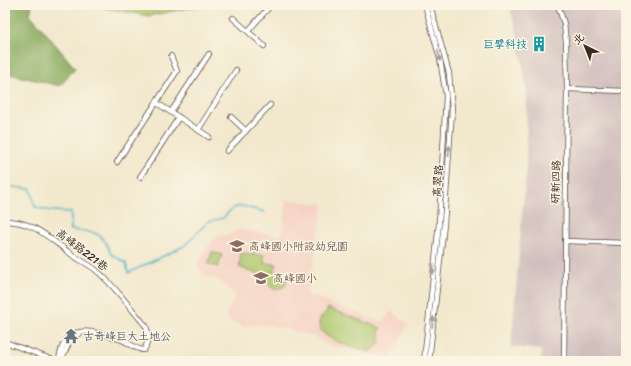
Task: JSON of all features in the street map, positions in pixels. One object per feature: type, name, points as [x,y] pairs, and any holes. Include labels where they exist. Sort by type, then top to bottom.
[{"type":"street","points":[[248,31],[271,5]]},
{"type":"street","name":"高翠路","points":[[424,361],[440,223],[446,96],[440,59],[425,5]]},
{"type":"street","name":"高翠路","points":[[429,361],[444,224],[452,110],[448,73],[430,5]]},
{"type":"street","name":"研新四路","points":[[558,5],[564,24],[566,42],[567,89],[564,361]]},
{"type":"street","points":[[233,18],[264,46]]},
{"type":"street","points":[[171,112],[209,54]]},
{"type":"street","points":[[117,162],[177,71],[172,56]]},
{"type":"street","points":[[198,130],[236,70]]},
{"type":"street","points":[[567,89],[626,91]]},
{"type":"street","points":[[157,103],[209,137]]},
{"type":"street","points":[[227,151],[270,105]]},
{"type":"street","points":[[140,177],[178,117]]},
{"type":"street","points":[[231,117],[246,131]]},
{"type":"street","name":"高峰路221巷","points":[[5,221],[18,222],[35,228],[51,237],[66,251],[97,270],[146,326],[148,332],[147,345],[144,350],[139,350],[124,340],[99,333],[86,332],[70,340],[63,357],[58,361]]},
{"type":"street","points":[[565,241],[626,244]]},
{"type":"street","points":[[5,342],[58,361]]},
{"type":"shaded area","points":[[509,5],[626,5],[625,361],[541,361],[541,350],[511,347],[526,169],[527,90],[517,32]]},
{"type":"shaded area","name":"高峰國小","points":[[286,200],[324,204],[307,295],[383,322],[391,311],[408,324],[391,358],[327,345],[316,337],[269,325],[241,326],[229,321],[226,314],[236,295],[218,280],[204,276],[197,266],[198,262],[212,241],[219,236],[229,235],[238,229],[282,236]]},
{"type":"green space","points":[[5,5],[32,5],[30,14],[75,68],[60,86],[5,73]]},
{"type":"green space","points":[[89,5],[203,5],[149,16]]},
{"type":"green space","points":[[212,252],[222,255],[218,267],[208,264]]},
{"type":"green space","points":[[241,253],[264,255],[264,263],[277,264],[274,270],[277,275],[287,278],[285,286],[275,290],[257,274],[239,267]]},
{"type":"green space","points":[[328,308],[381,328],[379,333],[380,342],[378,345],[368,352],[331,339],[321,330],[319,324],[320,319]]},
{"type":"waterway","points":[[5,186],[31,189],[35,207],[51,211],[71,212],[71,230],[91,232],[100,236],[108,246],[111,254],[126,263],[128,273],[184,246],[208,222],[223,218],[233,208],[242,206],[265,212]]},
{"type":"place","name":"巨擘科技","points":[[539,44]]},
{"type":"place","name":"高峰國小附設幼兒園","points":[[237,246]]},
{"type":"place","name":"高峰國小","points":[[261,278]]},
{"type":"place","name":"古奇峰巨大土地公","points":[[71,336]]}]
